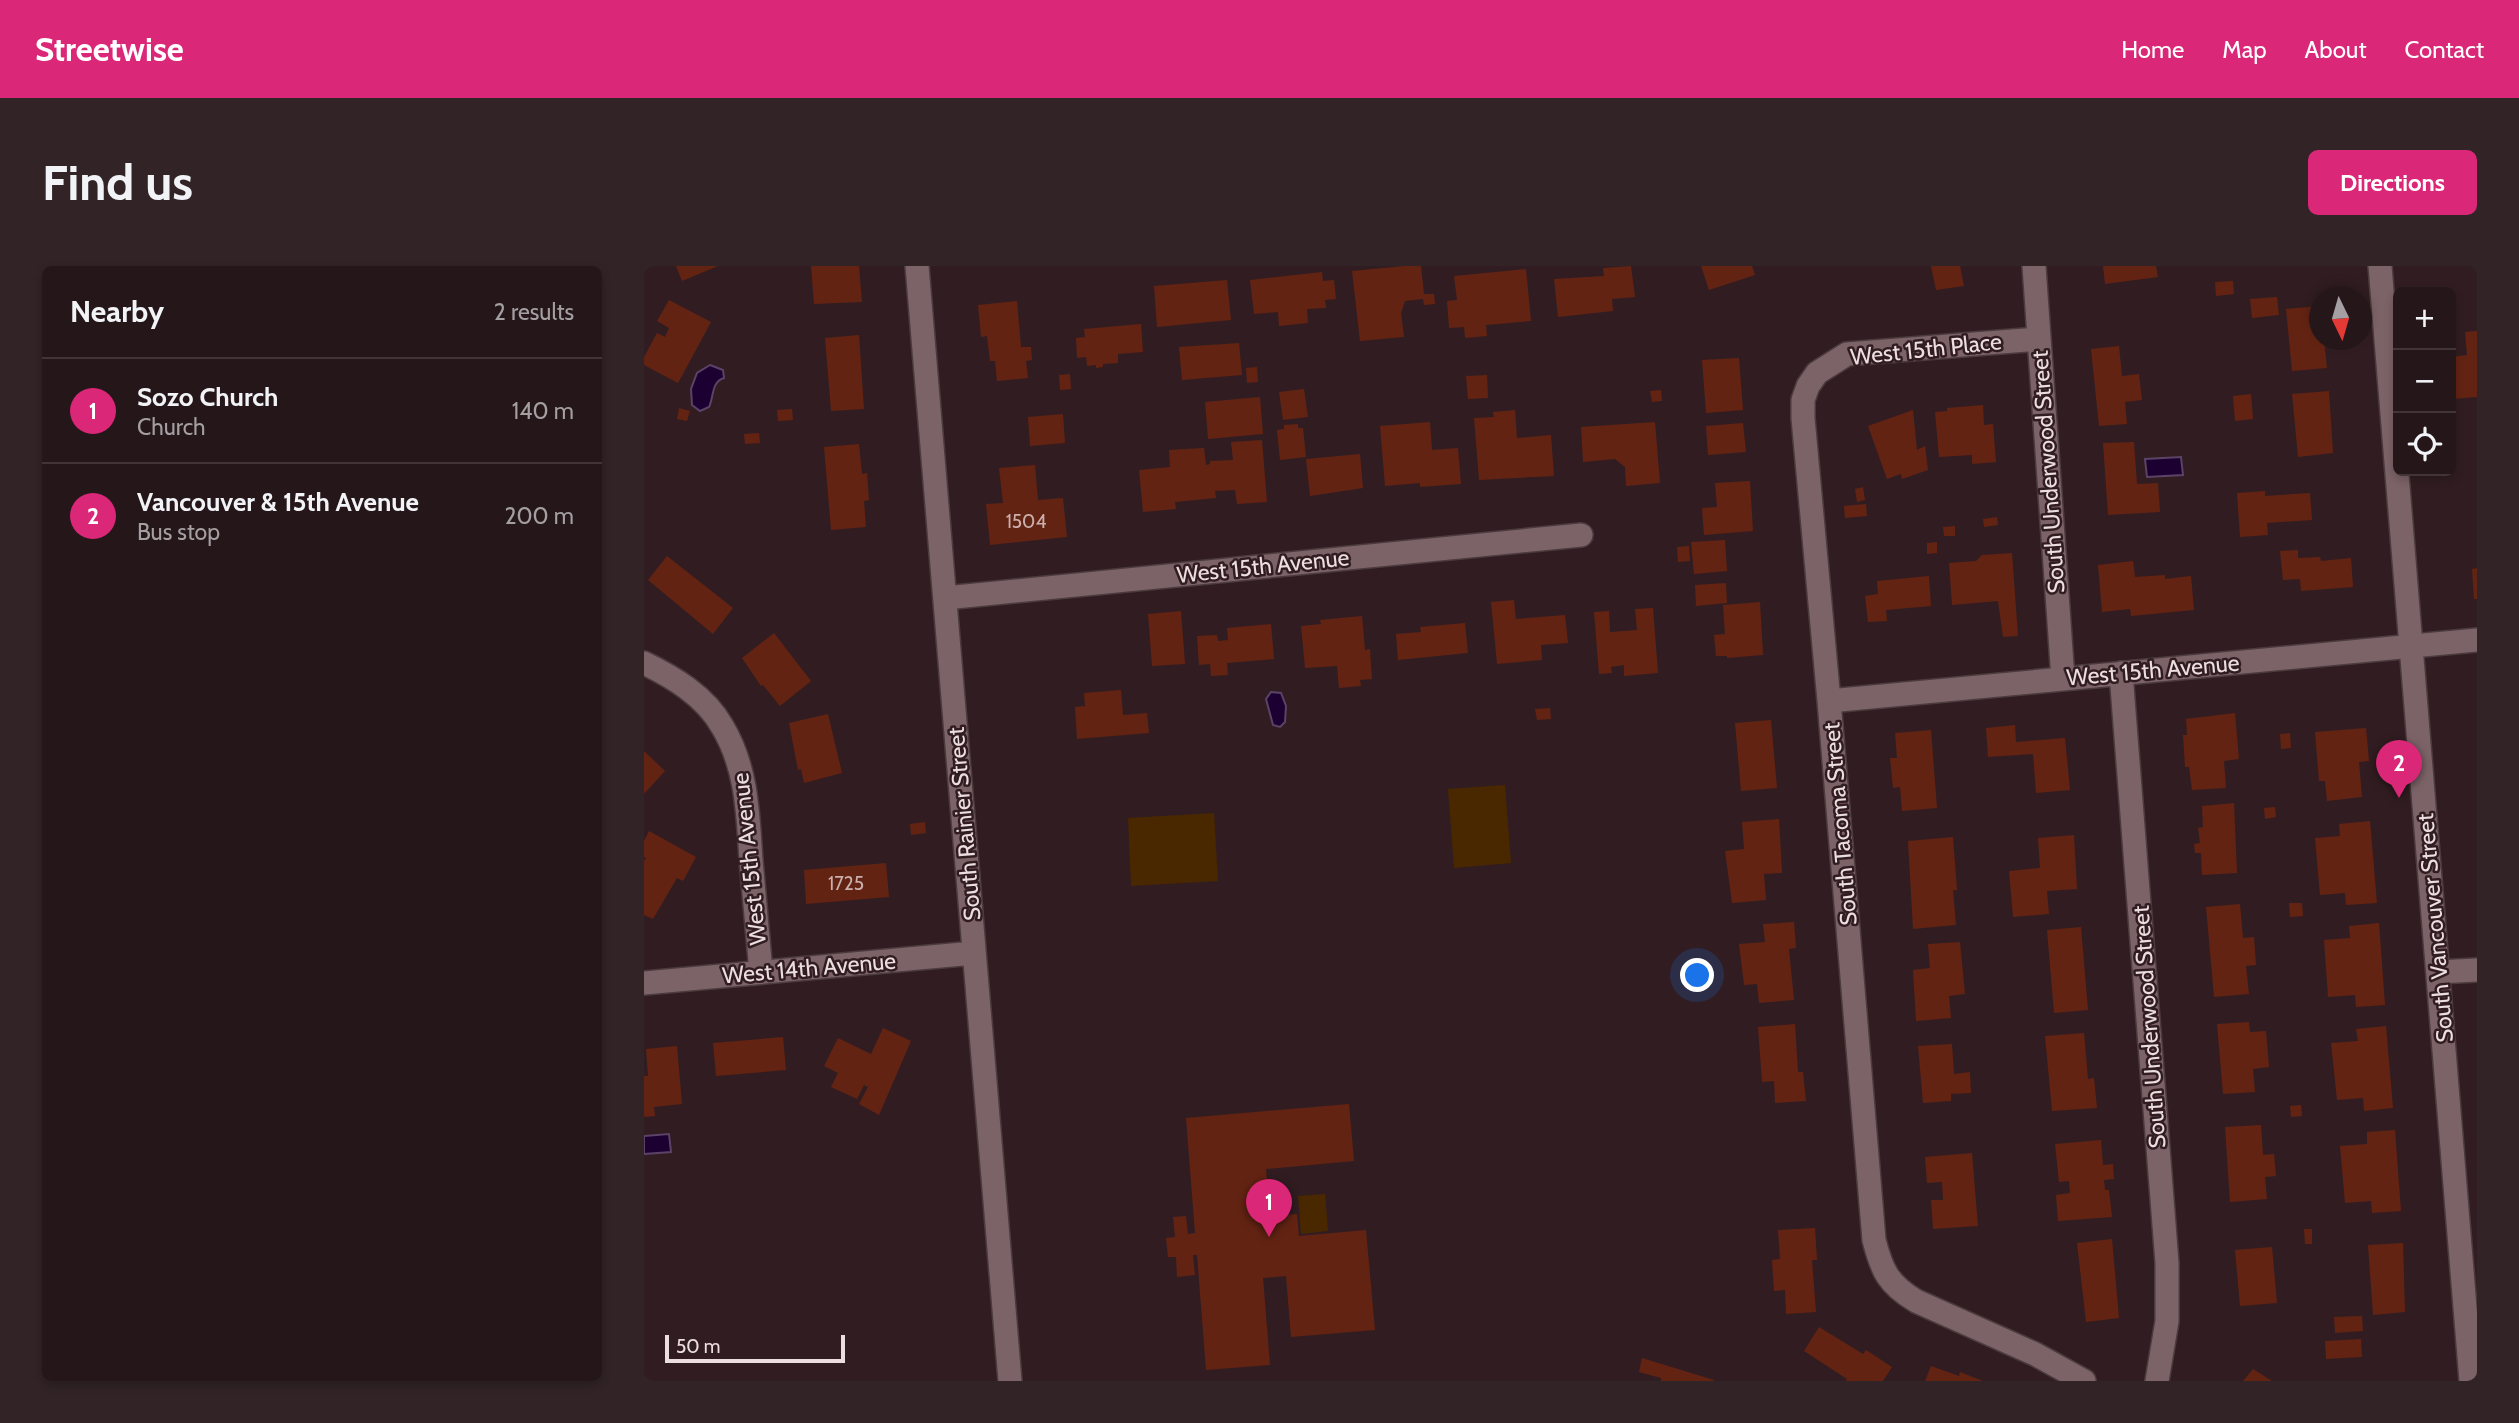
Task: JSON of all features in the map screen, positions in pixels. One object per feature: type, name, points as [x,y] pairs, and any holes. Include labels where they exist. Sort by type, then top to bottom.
[{"type":"street","name":"South Rainier Street","points":[[917,266],[1010,1381]]},
{"type":"street","name":"South Underwood Street","points":[[2034,266],[2063,679]]},
{"type":"street","name":"South Vancouver Street","points":[[2380,266],[2471,1381]]},
{"type":"street","name":"West 15th Place","points":[[1817,373],[1847,354],[2039,339]]},
{"type":"street","name":"South Tacoma Street","points":[[1817,373],[1805,393],[1802,418],[1829,701],[1874,1240],[1880,1263],[1887,1277],[1899,1290],[1916,1301],[2035,1354],[2084,1381]]},
{"type":"street","name":"West 15th Avenue","points":[[945,597],[1581,536]]},
{"type":"street","name":"West 15th Avenue","points":[[1829,701],[2477,640]]},
{"type":"street","name":"West 15th Avenue","points":[[644,663],[673,677],[704,703],[722,724],[734,750],[745,785],[761,972]]},
{"type":"street","name":"South Underwood Street","points":[[2121,673],[2167,1263],[2167,1321],[2157,1381]]},
{"type":"street","name":"West 14th Avenue","points":[[644,983],[974,953]]},
{"type":"street","points":[[2438,972],[2477,970]]},
{"type":"shaded area","points":[[710,365],[723,370],[724,378],[715,386],[709,407],[700,411],[692,405],[691,389],[697,373]]},
{"type":"shaded area","points":[[2181,457],[2183,475],[2147,477],[2145,459]]},
{"type":"shaded area","points":[[1271,692],[1281,693],[1286,706],[1285,722],[1280,727],[1273,725],[1266,699]]},
{"type":"shaded area","points":[[1505,785],[1511,863],[1454,868],[1448,789]]},
{"type":"shaded area","points":[[1214,813],[1218,881],[1131,886],[1128,818]]},
{"type":"shaded area","points":[[669,1134],[671,1152],[644,1154],[644,1136]]},
{"type":"shaded area","points":[[1325,1194],[1328,1231],[1301,1234],[1298,1196]]},
{"type":"building","points":[[676,266],[718,266],[682,281]]},
{"type":"building","points":[[811,266],[859,266],[862,302],[814,304]]},
{"type":"building","points":[[1421,266],[1424,294],[1434,294],[1435,304],[1424,305],[1423,299],[1405,301],[1401,313],[1404,337],[1360,341],[1352,271]]},
{"type":"building","points":[[1631,266],[1635,297],[1612,299],[1613,311],[1558,317],[1554,279],[1604,276],[1603,268]]},
{"type":"building","points":[[1701,266],[1752,266],[1755,275],[1709,290]]},
{"type":"building","points":[[1931,266],[1960,266],[1964,286],[1936,290]]},
{"type":"building","points":[[2103,266],[2156,266],[2158,277],[2105,284]]},
{"type":"building","points":[[1526,269],[1531,321],[1486,325],[1487,336],[1465,338],[1464,327],[1449,328],[1447,301],[1457,300],[1454,276]]},
{"type":"building","points":[[1322,272],[1323,281],[1334,280],[1336,299],[1325,300],[1326,308],[1307,309],[1308,323],[1279,326],[1278,312],[1254,314],[1250,280]]},
{"type":"building","points":[[1227,280],[1231,320],[1157,327],[1154,286]]},
{"type":"building","points":[[2233,281],[2234,294],[2216,296],[2215,282]]},
{"type":"building","points":[[2277,297],[2279,315],[2252,318],[2250,299]]},
{"type":"building","points":[[669,300],[711,322],[678,383],[644,365],[644,357],[657,333],[665,337],[669,328],[657,321]]},
{"type":"building","points":[[1017,301],[1021,347],[1031,347],[1032,360],[1026,361],[1028,378],[997,381],[995,361],[990,361],[987,336],[981,337],[978,305]]},
{"type":"building","points":[[2309,307],[2309,350],[2325,350],[2327,368],[2292,371],[2286,309]]},
{"type":"building","points":[[1141,324],[1143,352],[1118,354],[1118,363],[1103,364],[1103,367],[1096,368],[1096,365],[1087,366],[1086,357],[1077,358],[1076,338],[1085,337],[1084,329]]},
{"type":"building","points":[[2477,331],[2477,397],[2456,399],[2456,356],[2467,355],[2465,332]]},
{"type":"building","points":[[859,335],[864,409],[831,411],[825,338]]},
{"type":"building","points":[[1239,343],[1242,375],[1182,380],[1179,347]]},
{"type":"building","points":[[2119,346],[2122,376],[2139,374],[2142,400],[2125,402],[2127,424],[2099,426],[2091,349]]},
{"type":"building","points":[[1739,358],[1743,410],[1706,413],[1702,360]]},
{"type":"building","points":[[1257,367],[1258,382],[1247,383],[1246,368]]},
{"type":"building","points":[[1070,374],[1071,389],[1060,390],[1059,375]]},
{"type":"building","points":[[1487,375],[1488,398],[1468,399],[1466,376]]},
{"type":"building","points":[[1304,389],[1308,417],[1283,420],[1279,392]]},
{"type":"building","points":[[1661,390],[1662,401],[1652,402],[1650,391]]},
{"type":"building","points":[[2329,391],[2333,453],[2298,457],[2292,394]]},
{"type":"building","points":[[2251,394],[2253,419],[2235,421],[2233,396]]},
{"type":"building","points":[[1260,397],[1263,434],[1208,439],[1205,402]]},
{"type":"building","points":[[1983,405],[1984,425],[1993,424],[1996,462],[1972,464],[1972,455],[1939,457],[1935,412],[1947,411],[1947,408]]},
{"type":"building","points":[[679,408],[690,411],[687,421],[677,419]]},
{"type":"building","points":[[792,409],[793,420],[778,421],[777,410]]},
{"type":"building","points":[[1515,410],[1517,438],[1551,435],[1554,476],[1479,480],[1474,418],[1494,417],[1493,412]]},
{"type":"building","points":[[1913,410],[1917,450],[1925,446],[1928,470],[1902,479],[1901,474],[1887,479],[1868,426]]},
{"type":"building","points":[[1063,414],[1065,443],[1030,446],[1028,417]]},
{"type":"building","points":[[1430,422],[1432,450],[1458,448],[1461,484],[1385,486],[1380,426]]},
{"type":"building","points":[[1655,422],[1660,483],[1626,486],[1625,467],[1615,459],[1583,462],[1581,427]]},
{"type":"building","points":[[1743,423],[1746,452],[1708,455],[1706,426]]},
{"type":"building","points":[[1298,424],[1298,428],[1303,428],[1306,457],[1280,460],[1277,430],[1284,429],[1284,425]]},
{"type":"building","points":[[759,433],[760,443],[745,444],[744,434]]},
{"type":"building","points":[[1262,440],[1267,502],[1237,504],[1235,490],[1215,491],[1216,498],[1175,502],[1176,509],[1143,512],[1139,470],[1170,467],[1169,450],[1204,448],[1206,465],[1210,464],[1210,461],[1233,460],[1231,442]]},
{"type":"building","points":[[2134,442],[2137,484],[2158,483],[2160,512],[2108,515],[2103,443]]},
{"type":"building","points":[[859,444],[862,474],[867,473],[869,500],[864,501],[866,527],[831,530],[824,447]]},
{"type":"building","points":[[1360,454],[1363,488],[1310,496],[1306,459]]},
{"type":"building","points":[[1035,465],[1038,500],[1063,498],[1067,537],[990,545],[986,504],[1003,503],[999,468]]},
{"type":"building","points":[[1750,481],[1753,531],[1704,535],[1702,508],[1717,507],[1715,483]]},
{"type":"building","points":[[1863,487],[1865,500],[1857,502],[1855,489]]},
{"type":"building","points":[[2265,491],[2265,496],[2310,493],[2312,520],[2267,523],[2268,535],[2240,537],[2237,493]]},
{"type":"building","points":[[1866,504],[1867,516],[1845,518],[1844,506]]},
{"type":"building","points":[[1997,517],[1998,525],[1984,527],[1983,519]]},
{"type":"building","points":[[1955,526],[1955,536],[1944,536],[1943,527]]},
{"type":"building","points":[[1725,540],[1727,571],[1694,574],[1691,542]]},
{"type":"building","points":[[1937,542],[1937,553],[1927,554],[1927,543]]},
{"type":"building","points":[[1689,546],[1690,561],[1678,562],[1677,547]]},
{"type":"building","points":[[2298,550],[2298,558],[2320,557],[2321,561],[2351,558],[2353,587],[2301,591],[2300,579],[2283,580],[2280,551]]},
{"type":"building","points":[[2012,553],[2018,636],[2003,637],[1998,601],[1952,605],[1949,563],[1976,561],[1982,555]]},
{"type":"building","points":[[667,556],[733,608],[713,634],[648,580]]},
{"type":"building","points":[[2133,561],[2135,577],[2165,575],[2165,579],[2191,576],[2194,610],[2131,616],[2130,609],[2102,612],[2098,565]]},
{"type":"building","points":[[2477,568],[2477,599],[2474,599],[2472,569]]},
{"type":"building","points":[[1929,576],[1931,606],[1886,610],[1887,621],[1868,622],[1865,596],[1878,594],[1877,581]]},
{"type":"building","points":[[1726,583],[1727,603],[1696,606],[1695,585]]},
{"type":"building","points":[[1514,600],[1516,619],[1565,615],[1568,643],[1541,645],[1542,660],[1497,664],[1491,602]]},
{"type":"building","points":[[1760,602],[1763,655],[1727,658],[1716,656],[1714,635],[1725,634],[1723,605]]},
{"type":"building","points":[[1653,608],[1658,673],[1624,676],[1624,665],[1611,667],[1612,673],[1599,674],[1594,612],[1609,611],[1610,632],[1637,630],[1635,609]]},
{"type":"building","points":[[1181,611],[1185,664],[1152,666],[1148,614]]},
{"type":"building","points":[[1362,616],[1365,650],[1370,649],[1372,679],[1360,680],[1361,686],[1339,688],[1337,666],[1305,668],[1301,626],[1321,624],[1320,620]]},
{"type":"building","points":[[1465,623],[1468,653],[1398,660],[1396,634],[1421,632],[1420,627]]},
{"type":"building","points":[[1271,624],[1274,659],[1227,663],[1228,675],[1211,676],[1210,664],[1199,665],[1197,636],[1217,635],[1218,641],[1228,640],[1227,628]]},
{"type":"building","points":[[774,633],[811,681],[780,706],[763,685],[761,686],[742,658]]},
{"type":"building","points":[[1121,690],[1123,715],[1147,713],[1149,733],[1077,739],[1075,707],[1085,706],[1084,693]]},
{"type":"building","points":[[1550,708],[1551,719],[1537,720],[1535,709]]},
{"type":"building","points":[[2235,713],[2239,759],[2224,761],[2226,788],[2192,790],[2189,767],[2185,767],[2183,735],[2187,735],[2186,719]]},
{"type":"building","points":[[828,714],[842,773],[804,783],[801,769],[798,770],[789,723]]},
{"type":"building","points":[[1771,720],[1777,788],[1741,791],[1735,723]]},
{"type":"building","points":[[2015,725],[2016,742],[2065,738],[2070,790],[2036,793],[2033,754],[1988,757],[1986,728]]},
{"type":"building","points":[[2366,728],[2369,761],[2359,762],[2362,797],[2327,801],[2325,781],[2319,781],[2315,732]]},
{"type":"building","points":[[1931,730],[1937,808],[1902,811],[1900,787],[1893,788],[1890,758],[1897,758],[1895,733]]},
{"type":"building","points":[[2290,733],[2291,748],[2281,749],[2280,734]]},
{"type":"building","points":[[644,751],[665,771],[644,794]]},
{"type":"building","points":[[2234,803],[2237,873],[2202,875],[2201,853],[2195,853],[2194,844],[2200,843],[2198,828],[2203,827],[2202,806]]},
{"type":"building","points":[[2275,807],[2276,817],[2265,819],[2264,808]]},
{"type":"building","points":[[1779,819],[1782,873],[1764,874],[1766,900],[1732,903],[1725,851],[1744,849],[1742,822]]},
{"type":"building","points":[[2370,821],[2377,903],[2346,905],[2345,893],[2320,895],[2315,838],[2340,836],[2339,824]]},
{"type":"building","points":[[925,822],[926,833],[911,835],[910,824]]},
{"type":"building","points":[[649,831],[696,857],[683,881],[677,878],[653,919],[644,915],[644,841]]},
{"type":"building","points":[[2074,835],[2077,889],[2047,891],[2049,914],[2013,917],[2009,871],[2040,868],[2038,838]]},
{"type":"building","points":[[1953,837],[1957,890],[1953,890],[1956,925],[1913,929],[1908,841]]},
{"type":"building","points":[[886,863],[889,897],[806,904],[804,870]]},
{"type":"building","points":[[2289,903],[2302,903],[2303,916],[2290,917]]},
{"type":"building","points":[[2240,904],[2243,938],[2254,937],[2256,965],[2246,966],[2249,994],[2214,997],[2206,907]]},
{"type":"building","points":[[1794,922],[1796,948],[1789,949],[1794,1000],[1759,1003],[1757,984],[1744,985],[1739,944],[1765,942],[1763,924]]},
{"type":"building","points":[[2379,923],[2385,1005],[2356,1007],[2355,995],[2328,997],[2324,940],[2350,938],[2349,926]]},
{"type":"building","points":[[2081,927],[2088,1010],[2054,1013],[2047,930]]},
{"type":"building","points":[[1960,942],[1965,994],[1949,996],[1951,1018],[1916,1021],[1913,970],[1930,968],[1928,944]]},
{"type":"building","points":[[2249,1022],[2250,1032],[2266,1031],[2269,1067],[2253,1069],[2255,1092],[2223,1094],[2217,1024]]},
{"type":"building","points":[[1795,1024],[1798,1072],[1803,1072],[1806,1101],[1775,1103],[1774,1081],[1762,1082],[1758,1027]]},
{"type":"building","points":[[2386,1026],[2393,1108],[2364,1111],[2363,1098],[2337,1100],[2331,1043],[2358,1041],[2356,1029]]},
{"type":"building","points":[[883,1028],[911,1041],[879,1115],[859,1104],[868,1087],[864,1085],[857,1099],[831,1087],[838,1073],[824,1066],[838,1038],[871,1054]]},
{"type":"building","points":[[2084,1033],[2088,1079],[2094,1078],[2097,1108],[2052,1111],[2045,1036]]},
{"type":"building","points":[[783,1037],[786,1070],[716,1076],[713,1043]]},
{"type":"building","points":[[1952,1044],[1954,1074],[1970,1072],[1971,1093],[1951,1094],[1951,1101],[1923,1103],[1918,1046]]},
{"type":"building","points":[[677,1046],[682,1104],[654,1107],[655,1116],[644,1117],[644,1076],[648,1076],[646,1049]]},
{"type":"building","points":[[1349,1104],[1354,1161],[1266,1169],[1270,1216],[1297,1214],[1299,1236],[1366,1230],[1375,1330],[1291,1337],[1286,1276],[1263,1278],[1270,1365],[1206,1370],[1197,1255],[1193,1255],[1195,1275],[1177,1277],[1176,1257],[1168,1257],[1166,1238],[1175,1237],[1173,1217],[1186,1216],[1188,1234],[1195,1233],[1186,1118]]},
{"type":"building","points":[[2301,1105],[2302,1116],[2291,1117],[2290,1106]]},
{"type":"building","points":[[2261,1125],[2263,1155],[2274,1154],[2276,1176],[2265,1177],[2267,1199],[2230,1202],[2225,1127]]},
{"type":"building","points":[[2395,1130],[2401,1211],[2372,1213],[2371,1201],[2345,1203],[2340,1146],[2367,1144],[2367,1132]]},
{"type":"building","points":[[2101,1140],[2103,1165],[2113,1164],[2114,1179],[2104,1180],[2105,1190],[2109,1190],[2112,1217],[2058,1221],[2056,1195],[2070,1193],[2069,1181],[2059,1182],[2055,1144]]},
{"type":"building","points":[[1972,1153],[1978,1226],[1933,1229],[1931,1200],[1943,1200],[1942,1182],[1927,1183],[1925,1157]]},
{"type":"building","points":[[1815,1228],[1817,1260],[1812,1260],[1816,1312],[1786,1314],[1785,1290],[1774,1291],[1772,1260],[1780,1259],[1778,1230]]},
{"type":"building","points":[[2304,1229],[2312,1229],[2312,1244],[2305,1244]]},
{"type":"building","points":[[2112,1239],[2119,1318],[2086,1322],[2077,1243]]},
{"type":"building","points":[[2403,1243],[2405,1312],[2373,1315],[2368,1245]]},
{"type":"building","points":[[2272,1247],[2277,1303],[2240,1306],[2235,1250]]},
{"type":"building","points":[[2362,1316],[2363,1331],[2335,1333],[2334,1317]]},
{"type":"building","points":[[1819,1327],[1863,1354],[1866,1350],[1892,1367],[1883,1381],[1846,1381],[1847,1379],[1804,1351]]},
{"type":"building","points":[[2361,1339],[2362,1357],[2326,1359],[2325,1341]]},
{"type":"building","points":[[1642,1358],[1714,1381],[1661,1381],[1661,1378],[1639,1372]]},
{"type":"building","points":[[1931,1366],[1959,1376],[1960,1372],[1983,1381],[1925,1381]]},
{"type":"building","points":[[2253,1369],[2272,1381],[2243,1381]]},
{"type":"place","name":"Vancouver & 15th Avenue","points":[[2399,798]]},
{"type":"place","name":"Sozo Church","points":[[1269,1237]]}]
